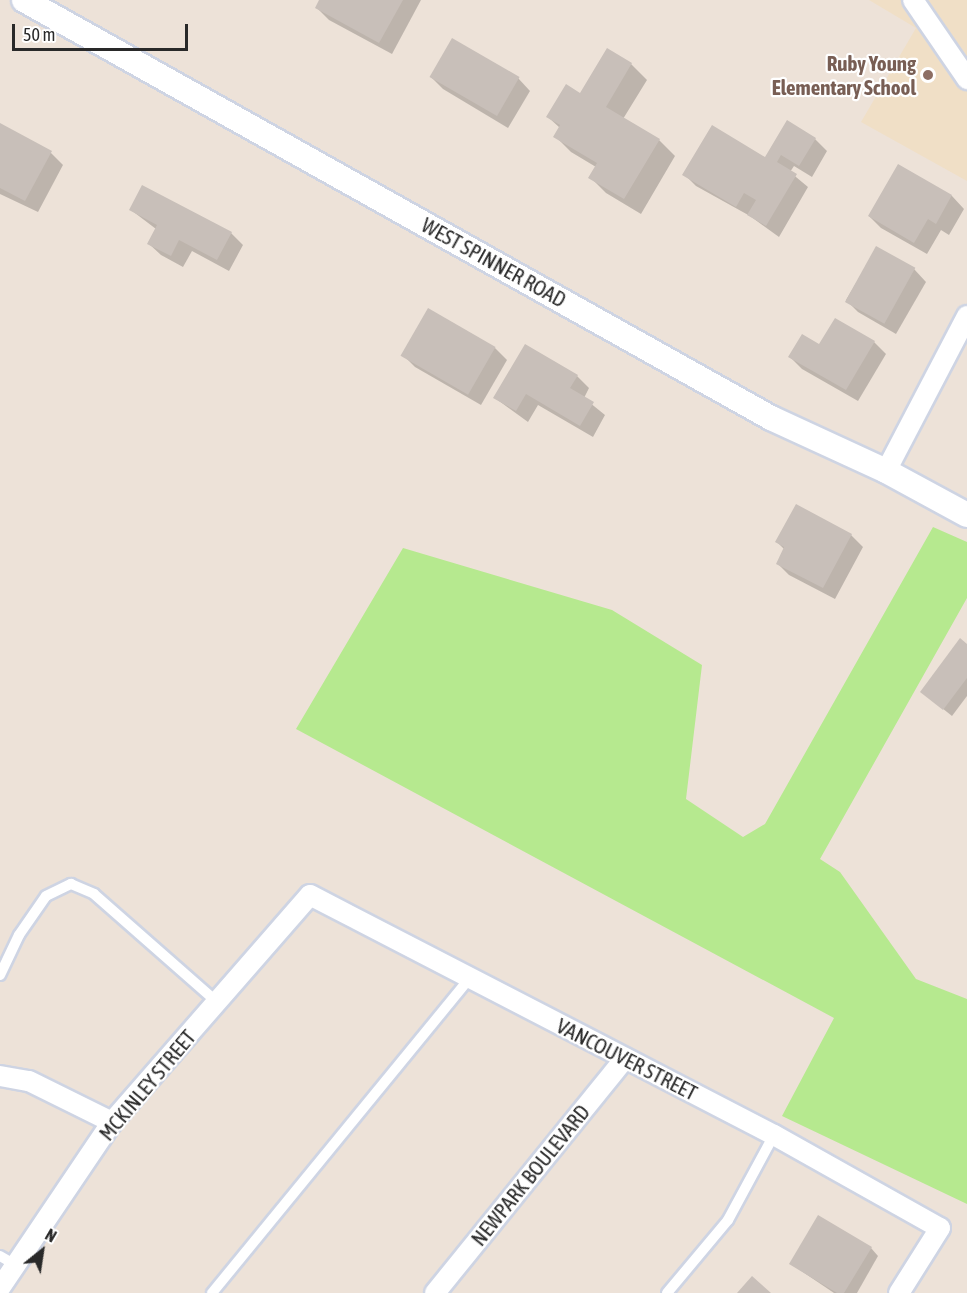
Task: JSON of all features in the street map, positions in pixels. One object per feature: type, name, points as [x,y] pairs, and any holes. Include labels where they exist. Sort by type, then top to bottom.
[{"type":"street","name":"WEST SPINNER ROAD","points":[[24,0],[652,348],[771,418],[886,471],[967,515]]},
{"type":"street","points":[[913,0],[967,79]]},
{"type":"street","points":[[886,471],[967,316]]},
{"type":"street","name":"VANCOUVER STREET","points":[[310,895],[774,1135],[940,1228],[899,1293]]},
{"type":"street","name":"MCKINLEY STREET","points":[[0,1288],[7,1260],[112,1122],[310,895]]},
{"type":"street","name":"NEWPARK BOULEVARD","points":[[435,1293],[625,1058]]},
{"type":"street","points":[[0,1076],[29,1081],[112,1122]]},
{"type":"lane","points":[[0,975],[20,935],[46,896],[71,884],[94,894],[217,1002]]},
{"type":"lane","points":[[212,1293],[470,978]]},
{"type":"lane","points":[[667,1293],[728,1220],[774,1135]]},
{"type":"shaded area","name":"Ruby Young Elementary School","points":[[869,0],[967,0],[967,181],[861,122],[916,28]]},
{"type":"green space","points":[[933,527],[967,542],[967,598],[820,859],[840,872],[916,979],[967,999],[967,1204],[782,1116],[834,1018],[296,729],[403,548],[612,610],[702,665],[686,799],[743,837],[765,824]]},
{"type":"building","points":[[319,0],[403,0],[379,43],[315,8]]},
{"type":"building","points":[[452,38],[520,77],[497,116],[430,77]]},
{"type":"building","points":[[607,48],[632,63],[606,107],[660,139],[624,199],[588,178],[597,163],[553,137],[560,125],[546,117],[566,84],[580,93]]},
{"type":"building","points":[[787,120],[816,138],[799,166],[781,155],[777,162],[797,174],[766,226],[747,215],[756,200],[744,193],[736,207],[682,175],[712,125],[765,157]]},
{"type":"building","points":[[0,123],[52,151],[25,201],[0,188]]},
{"type":"building","points":[[898,164],[952,195],[936,224],[928,219],[914,243],[868,216]]},
{"type":"building","points":[[142,185],[232,232],[217,260],[179,240],[171,256],[147,244],[157,225],[129,210]]},
{"type":"building","points":[[876,246],[915,268],[884,324],[845,302]]},
{"type":"building","points":[[428,308],[496,347],[468,395],[400,356]]},
{"type":"building","points":[[835,318],[875,341],[846,390],[788,357],[802,334],[819,344]]},
{"type":"building","points":[[525,344],[578,375],[570,388],[594,402],[580,426],[526,394],[516,411],[493,398]]},
{"type":"building","points":[[796,504],[852,534],[823,588],[776,564],[784,547],[775,542]]},
{"type":"building","points":[[960,638],[967,644],[967,678],[943,710],[920,692]]},
{"type":"building","points":[[818,1215],[872,1247],[844,1293],[837,1293],[789,1264]]},
{"type":"building","points":[[752,1276],[771,1293],[737,1293]]},
{"type":"place","name":"Ruby Young Elementary School","points":[[928,75]]}]
